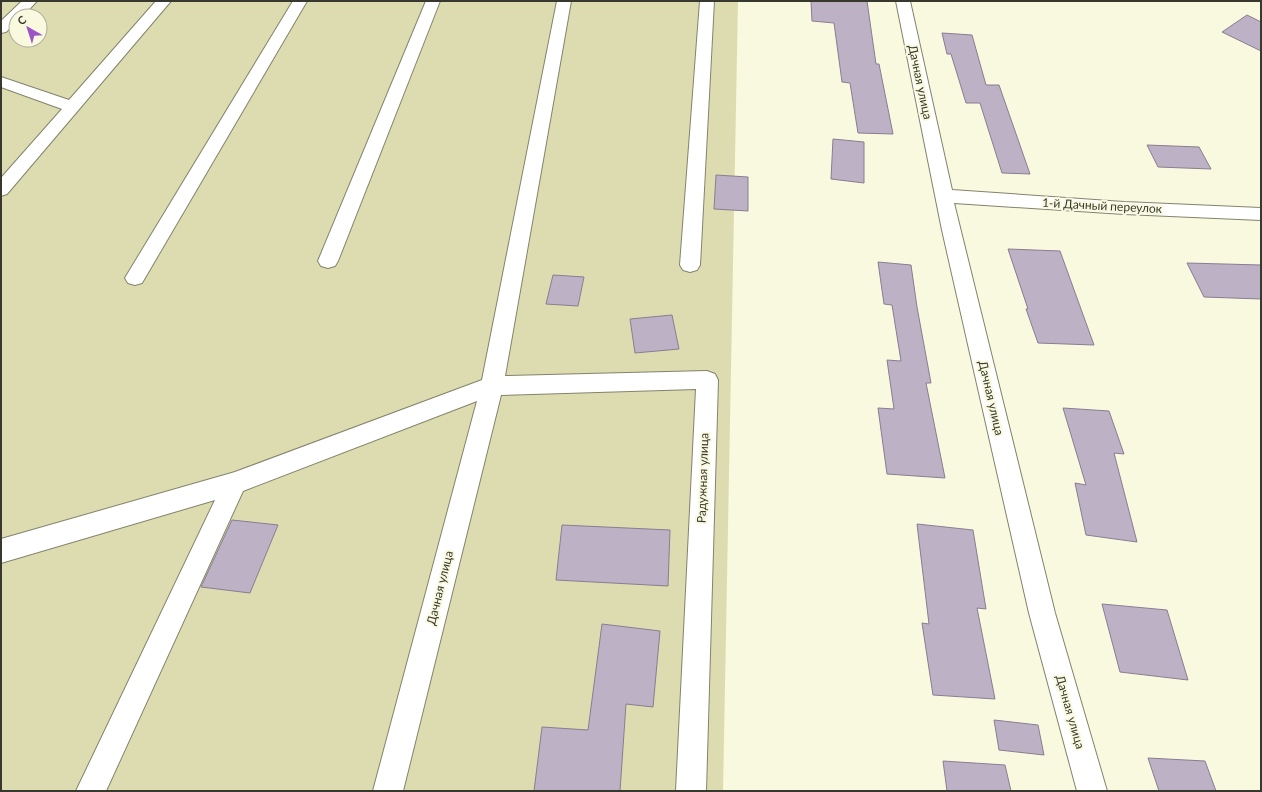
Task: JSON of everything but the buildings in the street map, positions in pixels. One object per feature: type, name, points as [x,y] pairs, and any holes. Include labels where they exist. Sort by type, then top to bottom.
[{"type":"street","points":[[1,29],[30,1]]},
{"type":"street","points":[[1,190],[164,1]]},
{"type":"street","points":[[136,278],[300,1]]},
{"type":"street","points":[[328,262],[434,1]]},
{"type":"street","name":"Дачная улица","points":[[388,791],[492,386],[564,1]]},
{"type":"street","points":[[690,265],[707,1]]},
{"type":"street","name":"Дачная улица","points":[[903,1],[944,196],[1040,606],[1092,791]]},
{"type":"street","points":[[1,82],[72,107]]},
{"type":"street","name":"1-й Дачный переулок","points":[[944,196],[1124,208],[1261,214]]},
{"type":"street","name":"Радужная улица","points":[[492,386],[707,380],[691,791]]},
{"type":"street","points":[[1,551],[235,483],[492,386]]},
{"type":"street","points":[[91,791],[235,483]]},
{"type":"green space","points":[[1,1],[738,1],[723,791],[1,791]]}]
